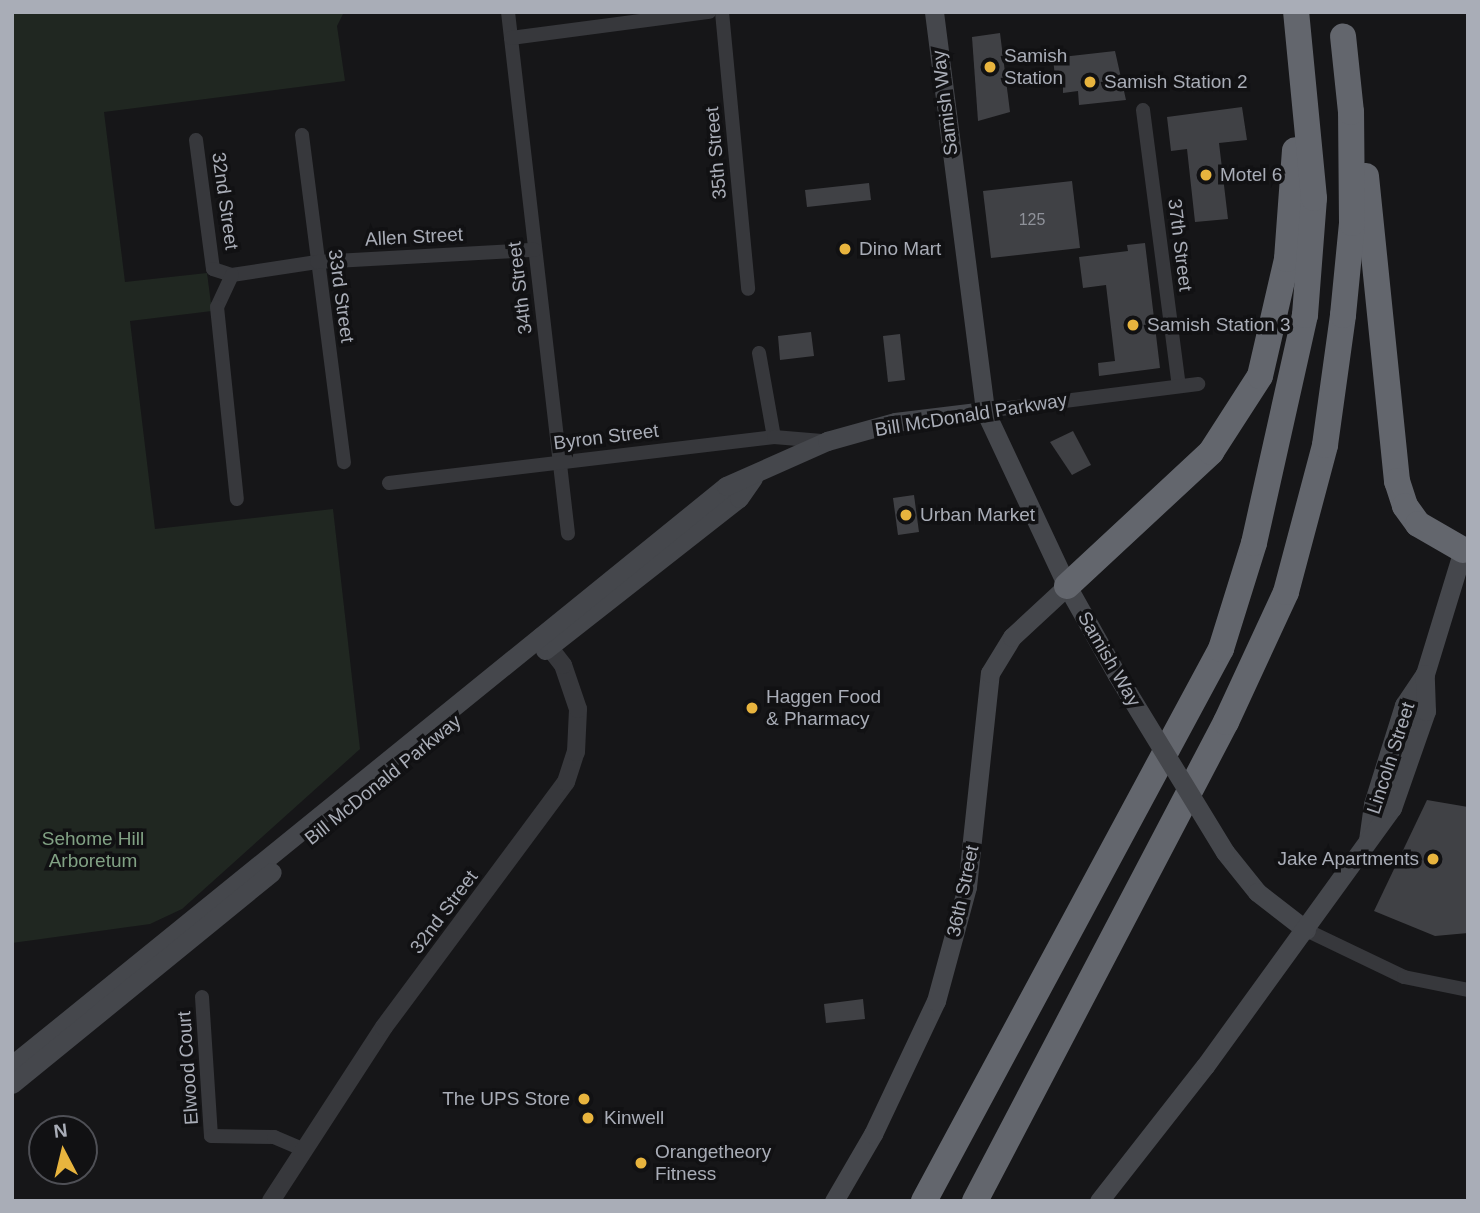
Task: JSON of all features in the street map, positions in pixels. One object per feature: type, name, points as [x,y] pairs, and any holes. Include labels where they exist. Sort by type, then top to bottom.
[{"type":"highway","points":[[1067,586],[1211,452],[1261,376],[1293,214],[1295,12]]},
{"type":"highway","points":[[924,1201],[1226,636],[1254,543],[1305,315],[1314,198],[1295,12]]},
{"type":"highway","points":[[1342,24],[1375,246],[1397,481],[1405,506],[1419,524],[1465,541]]},
{"type":"highway","points":[[975,1201],[1226,722],[1286,592],[1325,446],[1343,315],[1352,223],[1351,112],[1342,24]]},
{"type":"main road","name":"Samish Way","points":[[934,12],[985,411],[1067,586],[1117,676],[1225,852],[1257,892],[1306,930]]},
{"type":"main road","name":"Bill McDonald Parkway","points":[[12,1065],[546,641],[739,498],[753,478],[827,441],[895,422],[985,411]]},
{"type":"main road","name":"Lincoln Street","points":[[1306,930],[1367,846],[1410,764],[1426,711],[1425,674],[1465,541]]},
{"type":"main road","name":"36th Street","points":[[834,1201],[919,1041],[939,989],[967,887],[990,673],[1012,637],[1067,586]]},
{"type":"main road","name":"Bill McDonald Parkway","points":[[12,1084],[546,641]]},
{"type":"main road","points":[[1099,1201],[1306,930]]},
{"type":"street","name":"34th Street","points":[[508,12],[568,534]]},
{"type":"street","points":[[511,37],[709,12]]},
{"type":"street","name":"35th Street","points":[[722,12],[748,289]]},
{"type":"street","name":"37th Street","points":[[1143,110],[1179,386]]},
{"type":"street","name":"33rd Street","points":[[302,135],[344,462]]},
{"type":"street","name":"32nd Street","points":[[195,140],[213,269]]},
{"type":"street","name":"Allen Street","points":[[213,269],[232,275],[317,262],[535,250]]},
{"type":"street","points":[[232,275],[217,307],[236,499]]},
{"type":"street","points":[[759,353],[774,437]]},
{"type":"street","name":"Bill McDonald Parkway","points":[[985,411],[1198,384]]},
{"type":"street","name":"Byron Street","points":[[389,483],[774,437],[827,441]]},
{"type":"street","name":"32nd Street","points":[[271,1201],[302,1149],[411,989],[566,782],[576,752],[578,709],[563,665],[546,641]]},
{"type":"street","points":[[1306,930],[1404,977],[1468,990]]},
{"type":"street","name":"Elwood Court","points":[[202,997],[211,1136],[274,1137],[302,1149]]},
{"type":"green space","name":"Sehome Hill Arboretum","points":[[12,12],[344,12],[337,26],[345,81],[104,112],[125,282],[207,273],[212,311],[130,321],[155,529],[333,509],[360,749],[182,909],[150,924],[12,943]]},
{"type":"building","name":"Samish Station","points":[[1000,33],[1010,112],[978,121],[972,37]]},
{"type":"building","name":"Samish Station 2","points":[[1115,51],[1126,100],[1079,105],[1078,91],[1063,93],[1063,86],[1056,87],[1053,58]]},
{"type":"building","name":"Motel 6","points":[[1242,107],[1247,140],[1219,143],[1228,219],[1195,222],[1187,149],[1171,151],[1167,117]]},
{"type":"building","points":[[1072,181],[1080,248],[991,258],[983,191]]},
{"type":"building","points":[[869,183],[871,200],[807,207],[805,190]]},
{"type":"building","name":"Samish Station 3","points":[[1145,243],[1160,368],[1099,376],[1098,363],[1115,361],[1106,285],[1083,288],[1079,257],[1128,251],[1127,245]]},
{"type":"building","points":[[811,332],[814,356],[780,360],[778,336]]},
{"type":"building","points":[[900,334],[905,380],[888,382],[883,336]]},
{"type":"building","points":[[1073,431],[1091,465],[1072,475],[1050,442]]},
{"type":"building","name":"Urban Market","points":[[914,495],[919,532],[898,535],[893,498]]},
{"type":"building","name":"Jake Apartments","points":[[1427,800],[1468,807],[1468,933],[1435,936],[1374,911]]},
{"type":"building","points":[[863,999],[865,1019],[826,1023],[824,1004]]},
{"type":"place","name":"Samish Station","points":[[990,67]]},
{"type":"place","name":"Samish Station 2","points":[[1090,82]]},
{"type":"place","name":"Motel 6","points":[[1206,175]]},
{"type":"place","name":"Dino Mart","points":[[845,249]]},
{"type":"place","name":"Samish Station 3","points":[[1133,325]]},
{"type":"place","name":"Urban Market","points":[[906,515]]},
{"type":"place","name":"Haggen Food & Pharmacy","points":[[752,708]]},
{"type":"place","name":"Jake Apartments","points":[[1433,859]]},
{"type":"place","name":"The UPS Store","points":[[584,1099]]},
{"type":"place","name":"Kinwell","points":[[588,1118]]},
{"type":"place","name":"Orangetheory Fitness","points":[[641,1163]]}]
